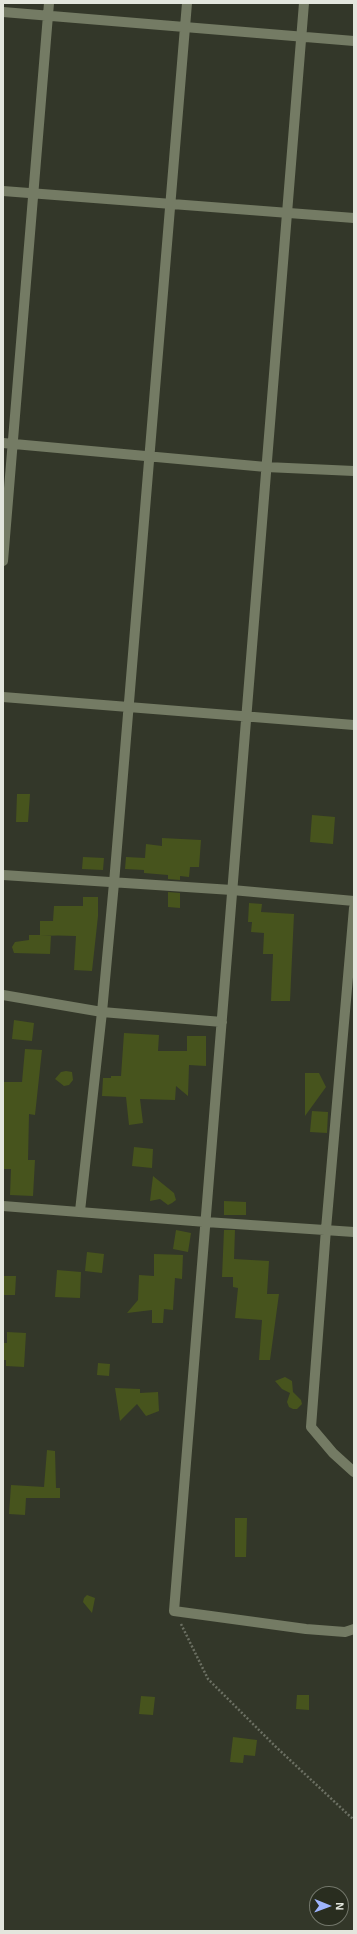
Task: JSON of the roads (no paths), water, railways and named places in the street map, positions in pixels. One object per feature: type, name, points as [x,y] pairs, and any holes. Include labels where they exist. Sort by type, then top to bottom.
[{"type":"street","points":[[3,561],[8,443],[33,193],[49,3]]},
{"type":"street","points":[[80,1211],[102,1012],[114,883],[187,3]]},
{"type":"street","points":[[304,3],[174,1612],[306,1629],[345,1632],[354,1629]]},
{"type":"street","points":[[3,12],[354,42]]},
{"type":"street","points":[[3,191],[354,218]]},
{"type":"street","points":[[8,443],[266,467],[354,471]]},
{"type":"street","points":[[3,697],[354,725]]},
{"type":"street","points":[[3,874],[114,883],[232,890],[354,901]]},
{"type":"street","points":[[354,908],[326,1229],[311,1427],[333,1453],[354,1472]]},
{"type":"street","points":[[3,995],[102,1012],[222,1022]]},
{"type":"street","points":[[3,1206],[354,1232]]}]
